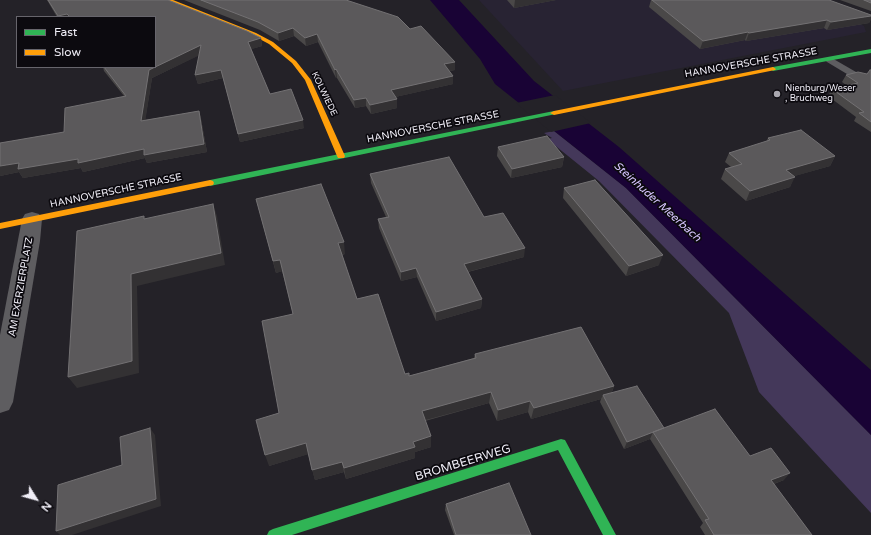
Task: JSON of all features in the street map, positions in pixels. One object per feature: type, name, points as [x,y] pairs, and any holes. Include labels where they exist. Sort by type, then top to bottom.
[{"type":"street","name":"KOLWIEDE","points":[[168,0],[254,34],[271,43],[294,62],[308,80],[341,156]]},
{"type":"street","name":"HANNOVERSCHE STRASSE","points":[[0,226],[675,88],[830,60],[871,51]]},
{"type":"street","name":"AM EXERZIERPLATZ","points":[[0,402],[30,241],[32,219]]},
{"type":"street","name":"BROMBEERWEG","points":[[273,535],[561,444],[610,535]]},
{"type":"lane","points":[[830,60],[860,78]]},
{"type":"shaded area","points":[[479,0],[802,0],[850,18],[864,26],[866,32],[563,91]]},
{"type":"shaded area","points":[[554,131],[626,188],[871,435],[871,513],[759,392],[729,313],[599,181],[547,139],[552,138],[544,133]]},
{"type":"water","name":"Steinhuder Meerbach","points":[[430,0],[459,0],[534,81],[619,147],[871,370],[871,435],[626,188],[495,84],[480,59]]},
{"type":"pier","points":[[555,95],[591,123],[551,132],[516,103]]},
{"type":"building","points":[[48,0],[168,0],[247,31],[261,38],[248,42],[270,94],[291,89],[303,120],[238,134],[221,70],[195,75],[201,45],[156,67],[156,16],[69,16],[67,14],[58,16]]},
{"type":"building","points":[[201,0],[346,0],[398,17],[410,29],[421,26],[455,62],[444,64],[453,76],[391,90],[397,99],[370,105],[366,98],[354,100],[336,69],[335,70],[317,34],[305,38],[293,28],[278,33],[258,22]]},
{"type":"building","points":[[652,0],[829,0],[871,16],[831,22],[827,20],[748,32],[703,41]]},
{"type":"building","points":[[864,0],[871,0],[871,3]]},
{"type":"building","points":[[105,68],[153,68],[149,70],[141,121],[199,111],[204,144],[144,155],[144,149],[78,163],[78,159],[18,169],[19,163],[0,166],[0,143],[64,132],[65,108],[126,96]]},
{"type":"building","points":[[870,70],[871,122],[859,113],[864,112],[832,89],[858,83],[846,75],[858,72],[867,74]]},
{"type":"building","points":[[801,130],[835,156],[786,170],[795,177],[750,191],[725,169],[742,164],[729,153],[770,140],[768,138]]},
{"type":"building","points":[[547,136],[564,157],[512,169],[498,147]]},
{"type":"building","points":[[449,157],[484,217],[503,213],[525,248],[464,264],[482,299],[436,312],[416,268],[401,272],[378,219],[389,217],[370,174]]},
{"type":"building","points":[[595,180],[663,255],[629,266],[564,188]]},
{"type":"building","points":[[321,184],[344,242],[338,243],[357,299],[378,294],[405,374],[409,373],[409,376],[476,358],[475,354],[581,327],[614,386],[534,408],[530,401],[498,410],[491,392],[422,411],[431,436],[413,442],[415,447],[344,468],[342,462],[312,470],[306,443],[265,455],[256,420],[279,413],[262,321],[293,314],[280,260],[273,261],[256,199]]},
{"type":"building","points":[[213,204],[221,253],[131,274],[132,361],[68,377],[77,231],[144,216],[144,219]]},
{"type":"building","points":[[637,386],[664,428],[627,442],[603,395]]},
{"type":"building","points":[[715,409],[750,456],[771,448],[790,473],[771,480],[812,535],[714,535],[705,520],[709,519],[653,432]]},
{"type":"building","points":[[150,428],[156,499],[56,531],[58,485],[122,465],[120,437]]},
{"type":"building","points":[[509,483],[531,535],[456,535],[446,504]]},
{"type":"traffic: fast","points":[[773,69],[871,51]]},
{"type":"traffic: fast","points":[[210,183],[554,113]]},
{"type":"traffic: fast","points":[[273,535],[561,444],[610,535]]},
{"type":"traffic: slow","points":[[168,0],[254,34],[271,43],[294,62],[308,80],[341,156]]},
{"type":"traffic: slow","points":[[554,113],[773,69]]},
{"type":"traffic: slow","points":[[0,226],[210,183]]},
{"type":"place","name":"Nienburg/Weser , Bruchweg","points":[[777,94]]}]
